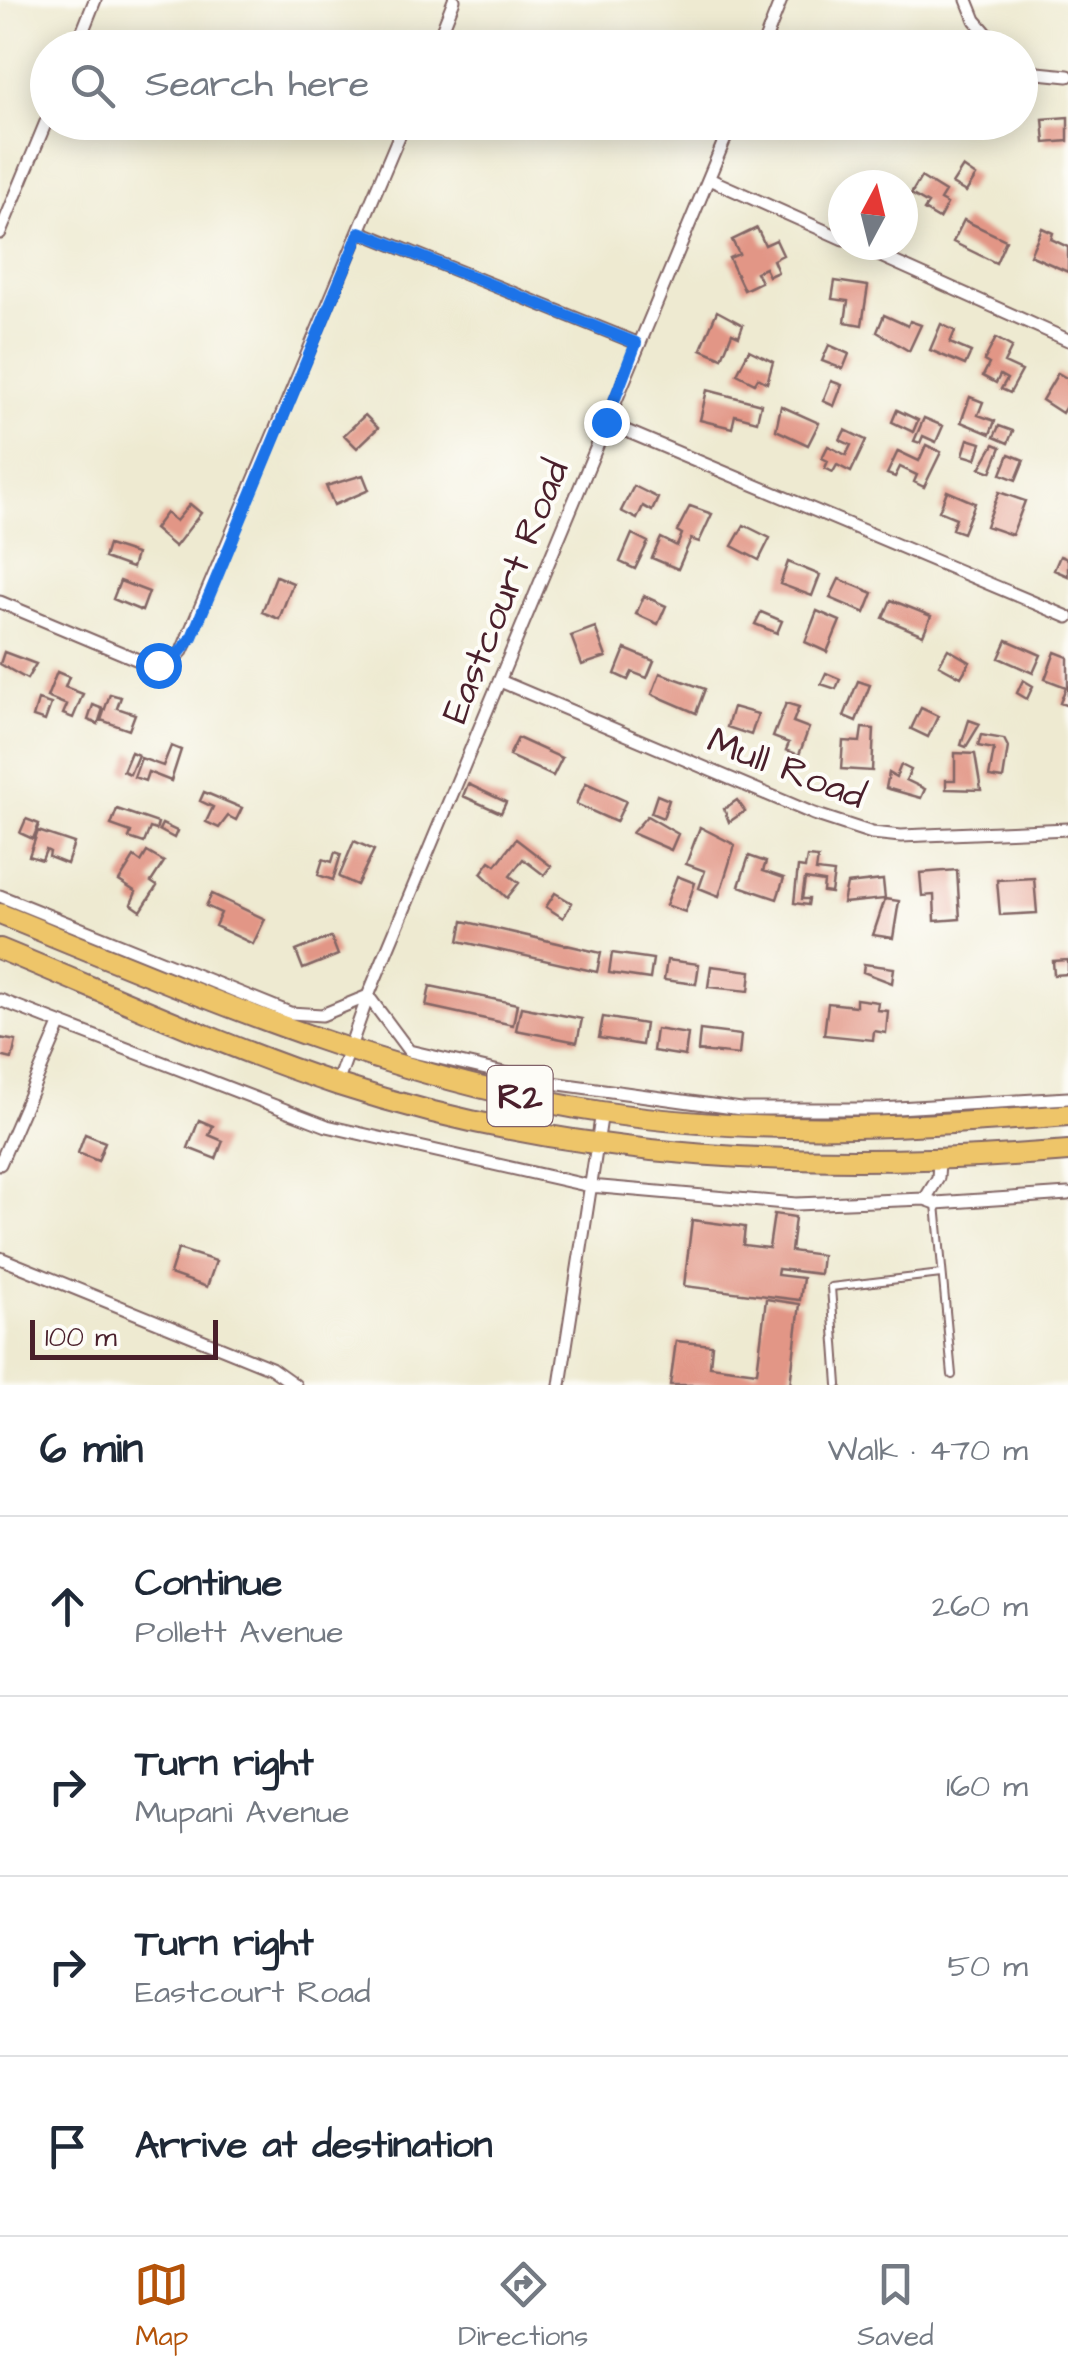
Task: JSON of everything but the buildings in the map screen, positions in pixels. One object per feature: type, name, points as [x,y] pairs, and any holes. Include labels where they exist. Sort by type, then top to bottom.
[{"type":"highway","name":"R2","points":[[0,914],[349,1051],[462,1083],[602,1112],[734,1126],[858,1130],[1068,1115]]},
{"type":"highway","name":"R2","points":[[0,949],[337,1084],[448,1115],[596,1144],[806,1162],[939,1161],[1068,1151]]},
{"type":"street","points":[[83,30],[95,0]]},
{"type":"street","points":[[442,30],[454,0]]},
{"type":"street","points":[[769,30],[781,0]]},
{"type":"street","points":[[967,0],[984,30]]},
{"type":"street","points":[[1038,74],[1068,76]]},
{"type":"street","points":[[0,234],[39,140]]},
{"type":"street","points":[[0,602],[144,662],[172,662],[182,651],[397,140]]},
{"type":"street","name":"Eastcourt Road","points":[[337,1084],[368,996],[636,343],[725,140]]},
{"type":"street","points":[[709,179],[828,232]]},
{"type":"street","points":[[360,232],[636,343]]},
{"type":"street","points":[[890,260],[1068,339]]},
{"type":"street","points":[[606,422],[1068,618]]},
{"type":"street","name":"Mull Road","points":[[500,681],[814,814],[872,832],[901,836],[1068,829]]},
{"type":"street","points":[[0,896],[290,1013],[322,1015],[368,996],[408,1051],[576,1088],[774,1111],[1068,1098]]},
{"type":"street","points":[[0,1000],[327,1126],[590,1186],[796,1204],[1068,1194]]},
{"type":"street","points":[[0,1164],[60,1025]]},
{"type":"street","points":[[560,1385],[602,1112]]},
{"type":"street","points":[[931,1201],[939,1161]]},
{"type":"street","points":[[0,1258],[271,1368],[294,1385]]},
{"type":"lane","points":[[931,1201],[952,1374]]},
{"type":"lane","points":[[838,1385],[831,1288],[941,1274]]},
{"type":"route","points":[[158,665],[172,662],[192,637],[360,232],[636,343],[606,422]]}]
